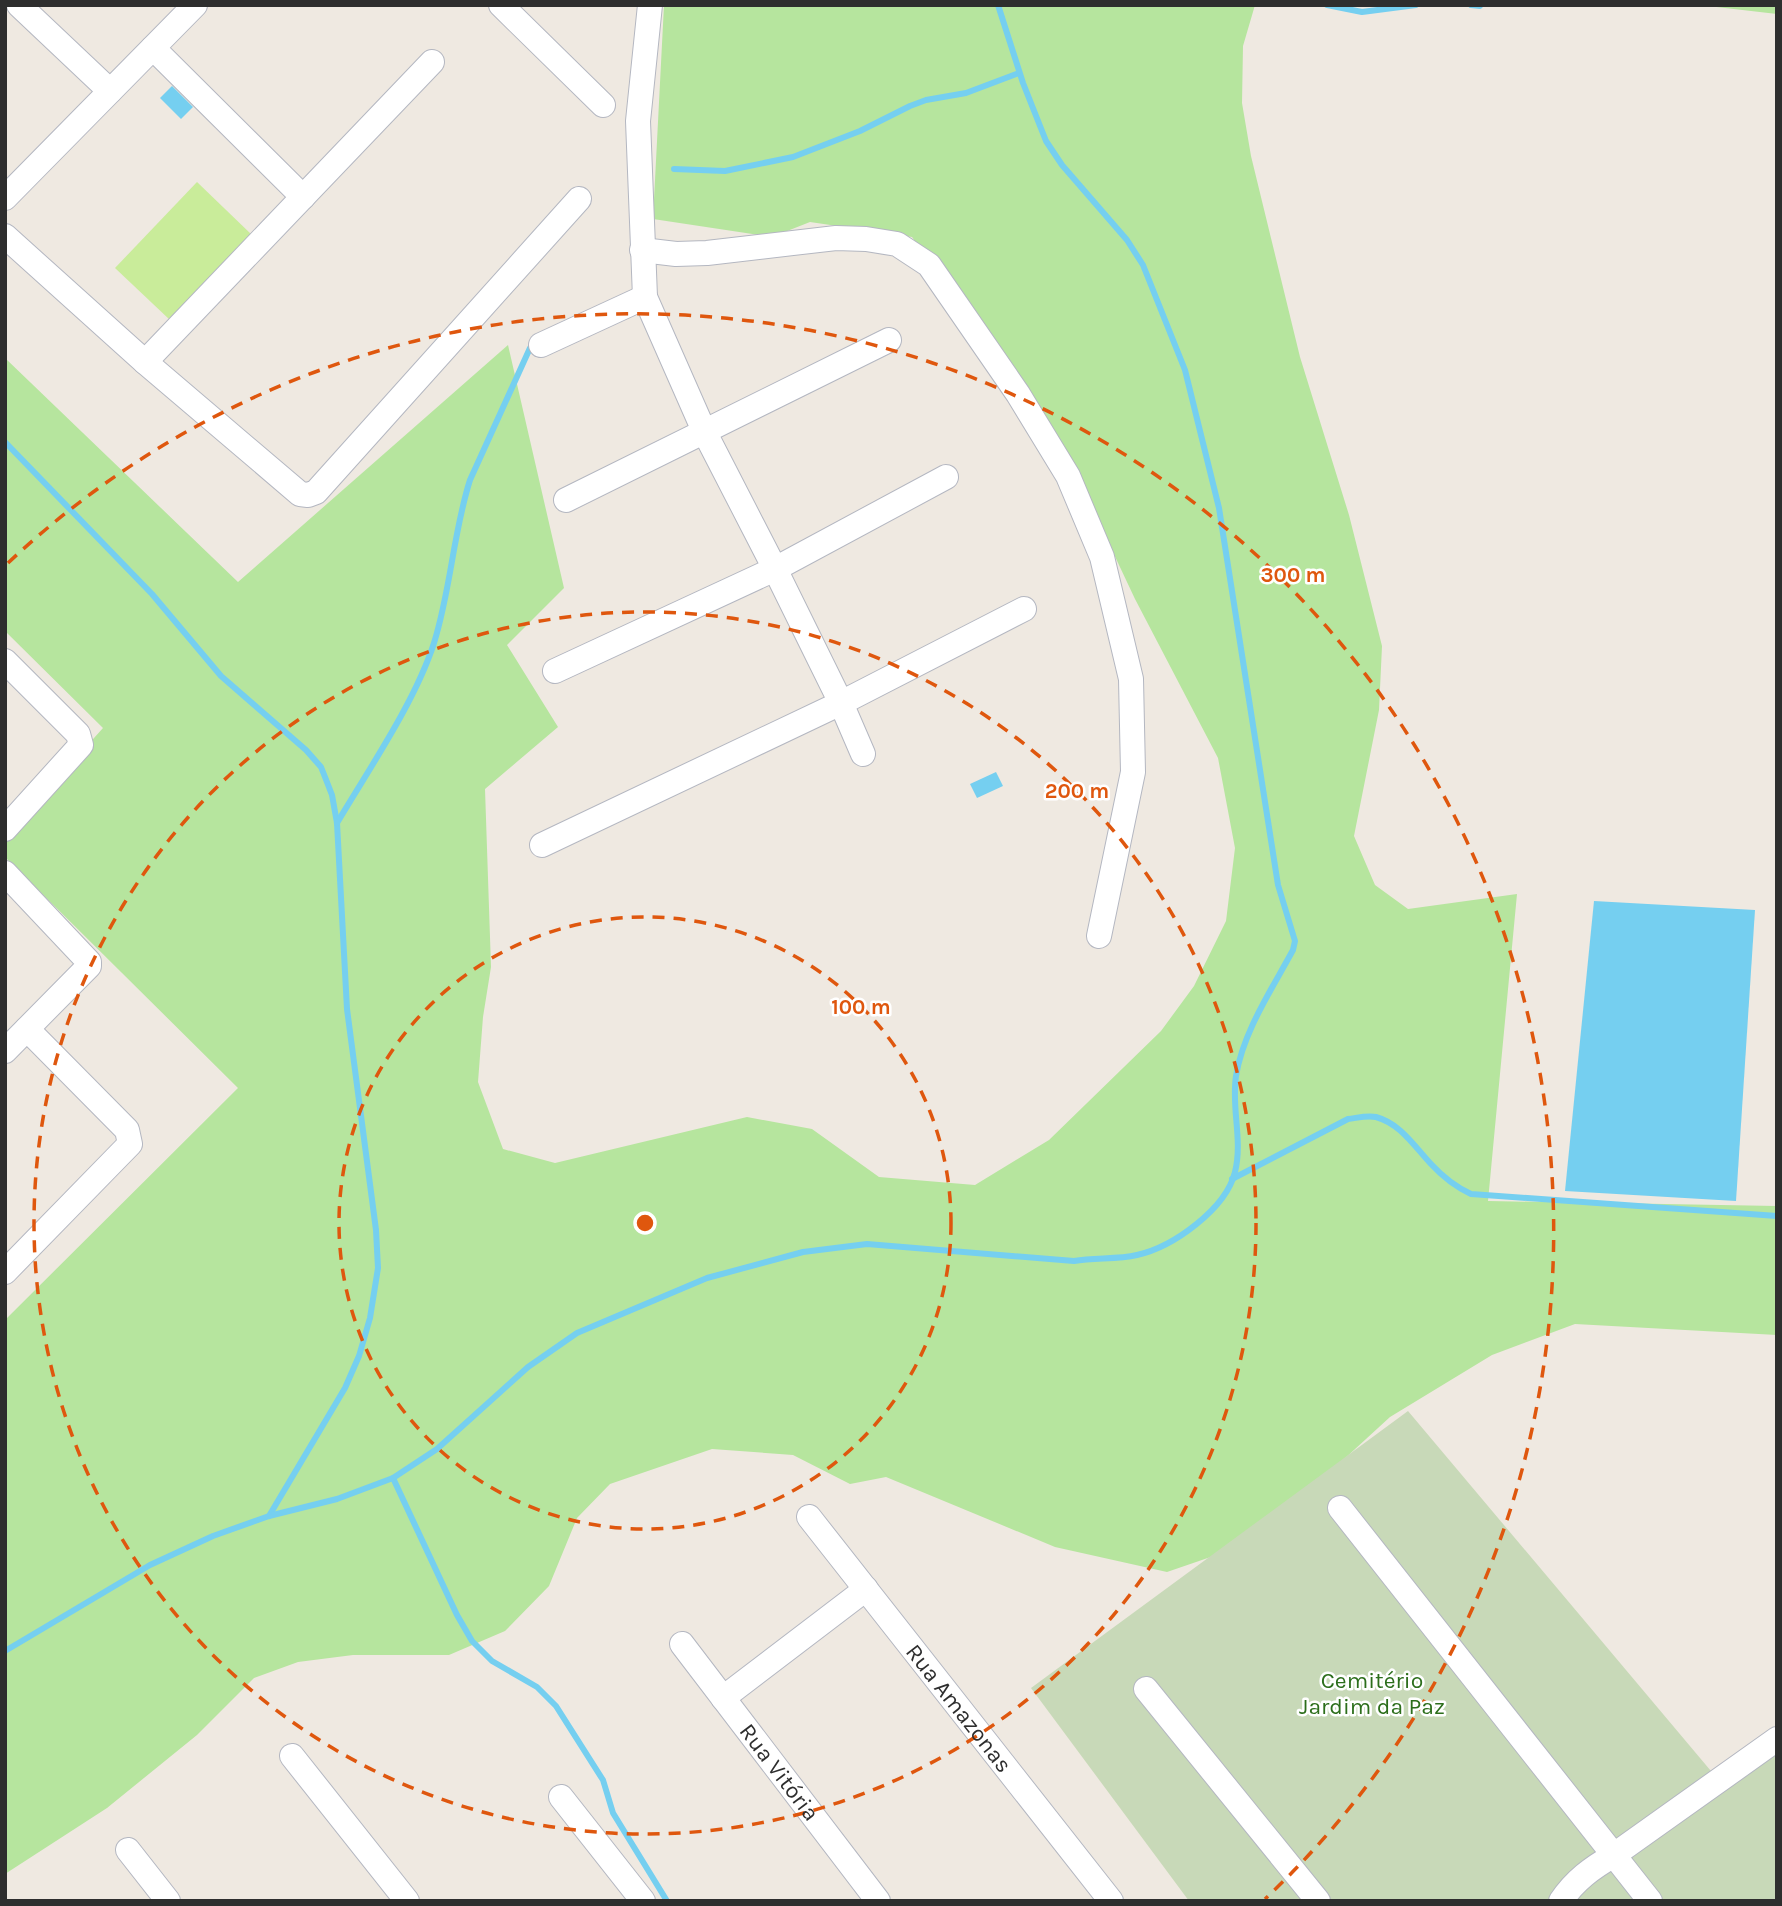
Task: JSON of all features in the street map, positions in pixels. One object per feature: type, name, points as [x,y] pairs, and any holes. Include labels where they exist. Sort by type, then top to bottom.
[{"type":"street","points":[[19,5],[110,91]]},
{"type":"street","points":[[5,198],[195,5]]},
{"type":"street","points":[[501,5],[603,105]]},
{"type":"street","points":[[650,5],[638,121],[645,297],[704,431],[841,703],[863,754]]},
{"type":"street","points":[[153,48],[303,197]]},
{"type":"street","points":[[145,362],[432,62]]},
{"type":"street","points":[[5,236],[145,362],[300,494],[308,495],[316,492],[579,199]]},
{"type":"street","points":[[642,250],[676,254],[708,253],[836,237],[897,244],[929,265],[1018,394],[1068,476],[1102,557],[1132,679],[1133,772],[1099,936]]},
{"type":"street","points":[[541,345],[645,297]]},
{"type":"street","points":[[566,500],[889,340]]},
{"type":"street","points":[[555,671],[775,569],[946,477]]},
{"type":"street","points":[[542,845],[841,703],[1024,609]]},
{"type":"street","points":[[5,662],[78,734],[81,745],[5,829]]},
{"type":"street","points":[[5,873],[89,962],[89,966],[5,1051]]},
{"type":"street","points":[[5,1272],[130,1144],[127,1130],[27,1029]]},
{"type":"street","points":[[1340,1508],[1650,1901]]},
{"type":"street","name":"Rua Amazonas","points":[[809,1517],[1111,1901]]},
{"type":"street","points":[[723,1698],[866,1589]]},
{"type":"street","name":"Rua Vitória","points":[[682,1644],[878,1901]]},
{"type":"street","points":[[1146,1689],[1318,1901]]},
{"type":"street","points":[[1561,1901],[1577,1879],[1777,1738]]},
{"type":"street","points":[[292,1756],[407,1901]]},
{"type":"street","points":[[561,1797],[643,1901]]},
{"type":"street","points":[[128,1850],[168,1901]]},
{"type":"green space","points":[[664,5],[1255,5],[1243,46],[1242,103],[1251,156],[1300,357],[1349,515],[1382,646],[1379,710],[1354,836],[1375,885],[1408,909],[1517,894],[1488,1201],[1777,1206],[1777,1335],[1575,1324],[1492,1355],[1390,1417],[1306,1494],[1231,1550],[1167,1572],[1055,1547],[886,1477],[850,1484],[793,1455],[712,1449],[610,1484],[577,1518],[549,1586],[505,1631],[449,1655],[353,1655],[298,1662],[254,1678],[197,1735],[107,1808],[5,1874],[5,1320],[238,1088],[5,857],[5,837],[103,728],[5,631],[5,358],[238,582],[508,345],[564,588],[507,645],[558,727],[485,789],[491,967],[483,1017],[478,1082],[503,1149],[555,1163],[747,1117],[812,1129],[879,1177],[975,1185],[1049,1140],[1161,1031],[1194,986],[1226,921],[1235,848],[1218,758],[1135,599],[1071,463],[912,237],[810,222],[772,237],[653,219]]},
{"type":"green space","points":[[1699,5],[1777,5],[1777,14]]},
{"type":"green space","points":[[197,182],[252,235],[170,320],[115,268]]},
{"type":"green space","name":"Cemitério Jardim da Paz","points":[[1408,1411],[1716,1777],[1777,1732],[1777,1901],[1189,1901],[1031,1688]]},
{"type":"water","points":[[172,86],[193,107],[181,119],[160,98]]},
{"type":"water","points":[[996,772],[1003,786],[977,798],[970,784]]},
{"type":"water","points":[[1594,901],[1755,910],[1736,1201],[1565,1191]]},
{"type":"waterway","points":[[5,1651],[150,1565],[213,1536],[269,1516],[337,1499],[393,1478],[437,1449],[528,1367],[577,1333],[707,1278],[803,1252],[867,1244],[1074,1261],[1129,1257],[1151,1251],[1181,1235],[1210,1212],[1230,1186],[1237,1160],[1235,1088],[1240,1060],[1252,1027],[1293,950],[1295,941],[1278,885],[1219,508],[1185,370],[1143,265],[1127,240],[1062,165],[1046,141],[1023,83],[998,5]]},
{"type":"waterway","points":[[1327,5],[1362,12],[1416,5]]},
{"type":"waterway","points":[[1471,5],[1480,6]]},
{"type":"waterway","points":[[674,169],[725,171],[793,157],[860,131],[926,100],[966,93],[1019,73]]},
{"type":"waterway","points":[[337,823],[390,735],[426,665],[440,623],[470,480],[530,348]]},
{"type":"waterway","points":[[5,442],[152,594],[221,676],[306,750],[321,767],[332,795],[337,823],[347,1009],[376,1230],[378,1268],[370,1318],[359,1356],[345,1388],[269,1516]]},
{"type":"waterway","points":[[1232,1179],[1348,1119],[1373,1116],[1400,1130],[1440,1173],[1471,1194],[1777,1216]]},
{"type":"waterway","points":[[393,1478],[457,1615],[472,1641],[492,1661],[537,1687],[556,1706],[603,1780],[613,1813],[667,1901]]}]
